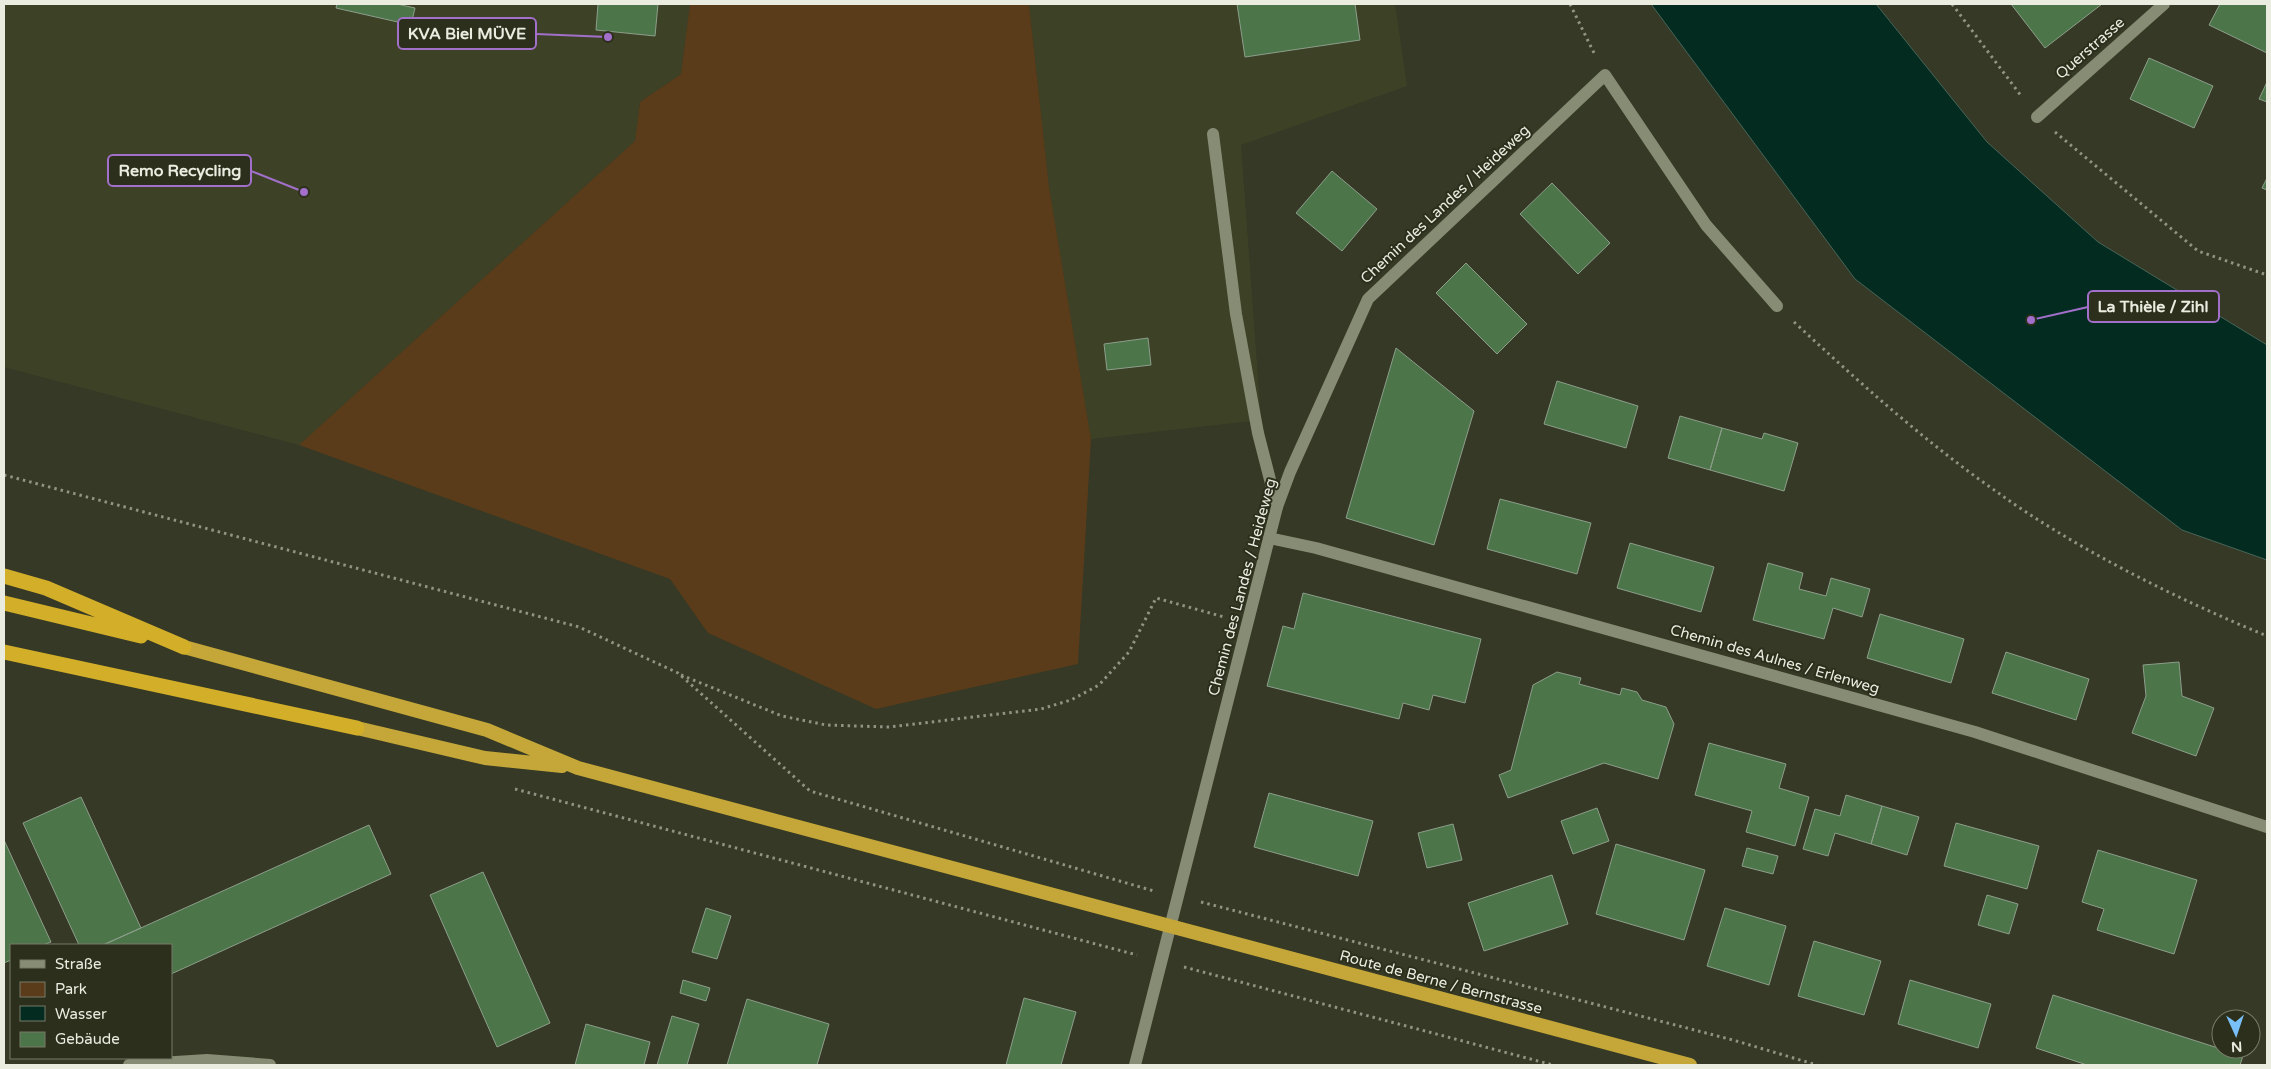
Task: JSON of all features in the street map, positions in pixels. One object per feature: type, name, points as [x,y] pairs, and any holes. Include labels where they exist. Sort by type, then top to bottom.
[{"type":"highway","points":[[4,576],[46,588],[184,647]]},
{"type":"highway","points":[[4,602],[184,647],[487,730],[578,768]]},
{"type":"highway","points":[[4,652],[357,728],[485,758],[578,768]]},
{"type":"highway","name":"Route de Berne / Bernstrasse","points":[[578,768],[1690,1065]]},
{"type":"street","name":"Querstrasse","points":[[2036,117],[2164,4]]},
{"type":"street","points":[[1605,76],[1706,225],[1777,306]]},
{"type":"street","name":"Chemin des Landes / Heideweg","points":[[1135,1065],[1277,507],[1290,472],[1368,299],[1605,76]]},
{"type":"street","points":[[1213,134],[1236,314],[1258,432],[1277,507]]},
{"type":"street","name":"Chemin des Aulnes / Erlenweg","points":[[1269,538],[1316,548],[1975,732],[2267,827]]},
{"type":"street","points":[[129,1065],[207,1060],[270,1065]]},
{"type":"path","points":[[1570,4],[1605,76]]},
{"type":"path","points":[[1952,4],[2036,117],[2198,251],[2267,275]]},
{"type":"path","points":[[1777,306],[1868,391],[1998,493],[2067,536],[2135,574],[2267,636]]},
{"type":"path","points":[[4,475],[579,627],[678,674],[782,716],[826,726],[889,727],[1041,709],[1071,700],[1099,685],[1129,652],[1156,598],[1248,624]]},
{"type":"path","points":[[678,674],[810,791],[1162,893]]},
{"type":"path","points":[[514,789],[1141,956]]},
{"type":"path","points":[[1200,902],[1733,1040],[1817,1065]]},
{"type":"path","points":[[1179,966],[1553,1065]]},
{"type":"shaded area","points":[[4,4],[690,4],[681,74],[640,102],[635,141],[299,445],[4,367]]},
{"type":"shaded area","points":[[1029,4],[1395,4],[1407,86],[1241,145],[1261,420],[1091,439],[1049,187]]},
{"type":"green space","points":[[690,4],[1029,4],[1049,187],[1091,439],[1078,664],[876,709],[708,633],[670,579],[299,445],[635,141],[640,102],[681,74]]},
{"type":"water","points":[[1651,4],[1876,4],[1987,142],[2098,242],[2267,345],[2267,560],[2182,530],[1855,279]]},
{"type":"building","points":[[337,4],[397,4],[415,8],[411,25],[336,8]]},
{"type":"building","points":[[598,4],[658,4],[655,36],[596,30]]},
{"type":"building","points":[[1237,4],[1355,4],[1360,40],[1245,57]]},
{"type":"building","points":[[2011,4],[2102,4],[2045,48]]},
{"type":"building","points":[[2220,4],[2267,4],[2267,53],[2209,25]]},
{"type":"building","points":[[2149,58],[2213,86],[2194,128],[2130,99]]},
{"type":"building","points":[[2267,82],[2267,102],[2259,99]]},
{"type":"building","points":[[1332,171],[1377,209],[1342,251],[1296,213]]},
{"type":"building","points":[[2267,178],[2267,190],[2262,188]]},
{"type":"building","points":[[1552,183],[1610,243],[1578,274],[1520,214]]},
{"type":"building","points":[[1466,263],[1527,324],[1497,354],[1436,293]]},
{"type":"building","points":[[1148,338],[1151,365],[1107,370],[1104,344]]},
{"type":"building","points":[[1396,348],[1474,411],[1434,545],[1346,518]]},
{"type":"building","points":[[1557,381],[1638,406],[1626,448],[1544,424]]},
{"type":"building","points":[[1680,416],[1722,428],[1710,470],[1668,458]]},
{"type":"building","points":[[1722,428],[1762,439],[1764,433],[1798,443],[1784,491],[1710,470]]},
{"type":"building","points":[[1500,499],[1591,523],[1577,574],[1487,549]]},
{"type":"building","points":[[1630,543],[1714,567],[1701,612],[1617,588]]},
{"type":"building","points":[[1768,563],[1803,573],[1799,589],[1826,596],[1831,578],[1870,589],[1862,617],[1833,608],[1824,639],[1753,620]]},
{"type":"building","points":[[1303,593],[1481,639],[1465,703],[1433,695],[1429,710],[1403,703],[1399,719],[1267,686],[1283,626],[1294,629]]},
{"type":"building","points":[[1880,614],[1964,639],[1951,683],[1867,658]]},
{"type":"building","points":[[2006,652],[2089,679],[2076,720],[1992,693]]},
{"type":"building","points":[[2179,662],[2182,696],[2214,708],[2196,756],[2132,733],[2146,696],[2143,665]]},
{"type":"building","points":[[1557,672],[1581,678],[1579,684],[1620,695],[1622,688],[1637,692],[1642,700],[1666,707],[1674,724],[1658,779],[1604,763],[1508,798],[1499,775],[1511,770],[1533,685]]},
{"type":"building","points":[[1709,743],[1786,764],[1779,788],[1809,797],[1795,846],[1746,832],[1752,811],[1695,795]]},
{"type":"building","points":[[1269,793],[1373,821],[1358,876],[1254,847]]},
{"type":"building","points":[[1846,795],[1882,806],[1871,844],[1835,833],[1828,856],[1803,849],[1815,809],[1840,816]]},
{"type":"building","points":[[81,797],[141,928],[105,944],[79,944],[23,823]]},
{"type":"building","points":[[1882,806],[1919,817],[1907,855],[1871,844]]},
{"type":"building","points":[[1597,808],[1609,841],[1573,854],[1561,821]]},
{"type":"building","points":[[1956,823],[2039,846],[2027,889],[1944,866]]},
{"type":"building","points":[[1453,824],[1462,860],[1427,868],[1418,833]]},
{"type":"building","points":[[369,825],[391,874],[172,974],[172,944],[105,944]]},
{"type":"building","points":[[4,840],[51,942],[46,944],[10,944],[10,960],[4,963]]},
{"type":"building","points":[[1616,844],[1705,870],[1684,940],[1596,914]]},
{"type":"building","points":[[1747,848],[1778,856],[1773,874],[1742,866]]},
{"type":"building","points":[[2098,850],[2197,880],[2174,954],[2097,930],[2104,909],[2082,902]]},
{"type":"building","points":[[483,872],[550,1023],[497,1047],[430,895]]},
{"type":"building","points":[[1552,875],[1568,924],[1484,951],[1468,903]]},
{"type":"building","points":[[1987,895],[2018,904],[2009,934],[1978,925]]},
{"type":"building","points":[[706,908],[731,916],[717,959],[692,952]]},
{"type":"building","points":[[1725,908],[1786,926],[1769,985],[1707,966]]},
{"type":"building","points":[[1814,941],[1881,961],[1864,1015],[1798,996]]},
{"type":"building","points":[[683,980],[710,988],[706,1001],[680,993]]},
{"type":"building","points":[[1910,980],[1991,1004],[1978,1048],[1898,1024]]},
{"type":"building","points":[[2053,995],[2211,1046],[2211,1059],[2242,1059],[2240,1065],[2087,1065],[2036,1048]]},
{"type":"building","points":[[1024,998],[1076,1012],[1061,1065],[1006,1065]]},
{"type":"building","points":[[747,999],[829,1024],[817,1065],[727,1065]]},
{"type":"building","points":[[672,1016],[699,1024],[687,1065],[657,1065]]},
{"type":"building","points":[[586,1024],[650,1042],[644,1065],[575,1065]]},
{"type":"place","name":"KVA Biel MÜVE","points":[[608,37]]},
{"type":"place","name":"Remo Recycling","points":[[304,192]]},
{"type":"place","name":"La Thièle / Zihl","points":[[2031,320]]}]
